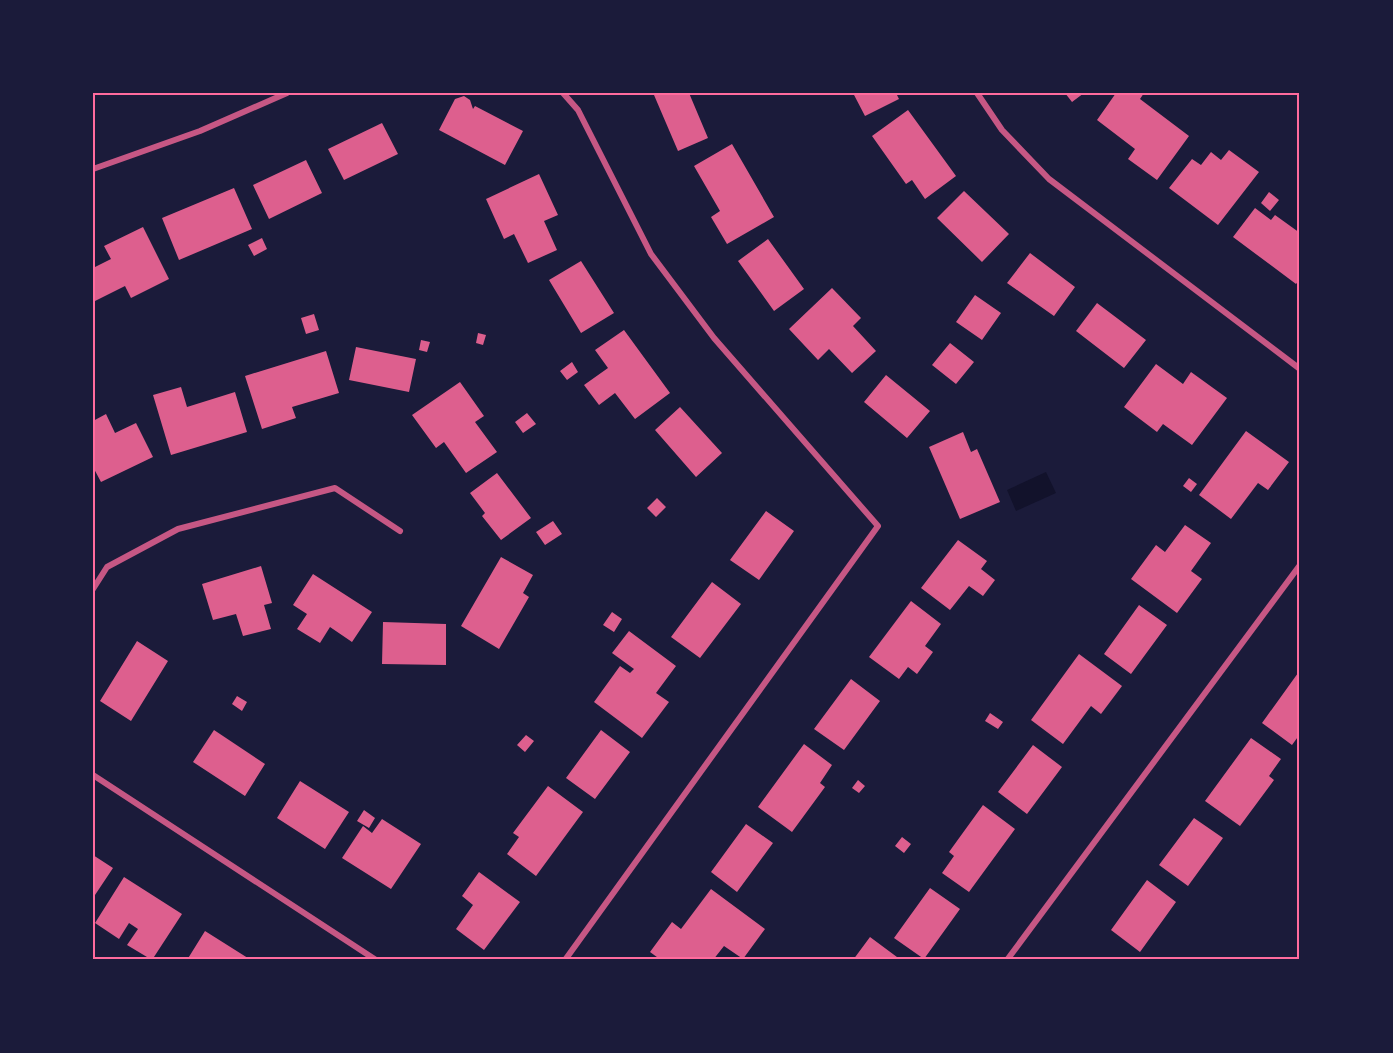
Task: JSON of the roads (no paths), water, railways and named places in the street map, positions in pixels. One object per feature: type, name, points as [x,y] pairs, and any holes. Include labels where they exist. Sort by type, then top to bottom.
[{"type":"street","points":[[93,169],[200,131],[287,93]]},
{"type":"street","points":[[563,93],[578,110],[651,254],[714,339],[878,526],[566,960]]},
{"type":"street","points":[[977,93],[1002,130],[1049,178],[1300,369]]},
{"type":"street","points":[[93,589],[107,567],[178,529],[335,488],[400,531]]},
{"type":"street","points":[[1007,960],[1300,565]]},
{"type":"street","points":[[93,775],[376,960]]}]
